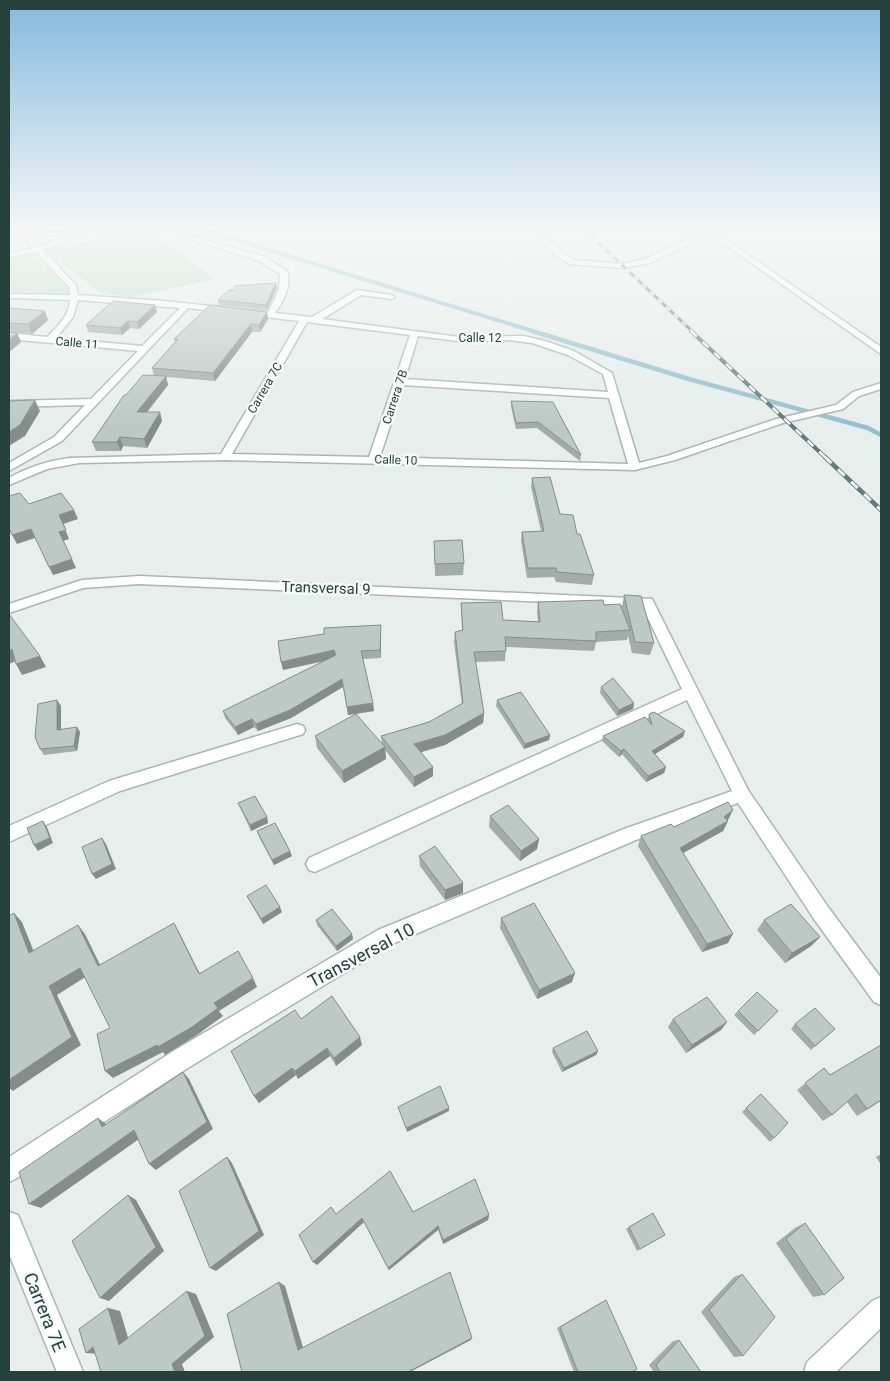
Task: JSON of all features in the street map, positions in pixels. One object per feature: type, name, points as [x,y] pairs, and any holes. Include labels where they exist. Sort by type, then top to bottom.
[{"type":"street","points":[[269,316],[281,295]]},
{"type":"street","name":"Carrera 7C","points":[[225,457],[309,320],[354,295]]},
{"type":"street","name":"Carrera 7C","points":[[381,295],[391,297]]},
{"type":"street","points":[[802,295],[881,351]]},
{"type":"street","name":"Calle 12","points":[[9,296],[75,296],[309,320],[471,340],[503,337],[529,339],[555,346],[589,361],[607,373],[635,467]]},
{"type":"street","points":[[49,340],[70,318],[75,296]]},
{"type":"street","points":[[9,468],[58,439],[186,307]]},
{"type":"street","name":"Carrera 7B","points":[[374,460],[415,333]]},
{"type":"street","name":"Calle 11","points":[[9,336],[145,349]]},
{"type":"street","points":[[399,382],[614,394]]},
{"type":"street","name":"Calle 10","points":[[9,482],[28,471],[56,462],[80,460],[225,457],[635,467],[671,458],[780,421],[839,407],[856,394],[881,386]]},
{"type":"street","points":[[9,404],[92,402]]},
{"type":"street","name":"Transversal 9","points":[[13,607],[82,584],[139,580],[646,602],[692,691]]},
{"type":"street","points":[[9,594],[13,607]]},
{"type":"street","points":[[315,864],[692,691],[742,795],[821,913],[881,995]]},
{"type":"street","points":[[9,834],[115,786],[297,730]]},
{"type":"street","name":"Transversal 10","points":[[9,1170],[183,1058],[385,938],[630,834],[742,795]]},
{"type":"street","name":"Carrera 7E","points":[[9,1224],[70,1372]]},
{"type":"street","points":[[817,1372],[881,1310]]},
{"type":"building","points":[[223,295],[270,295],[266,305],[218,300]]},
{"type":"building","points":[[113,301],[155,305],[137,322],[128,321],[120,328],[86,325]]},
{"type":"building","points":[[210,305],[267,312],[259,325],[251,324],[213,373],[152,368],[178,339],[174,339]]},
{"type":"building","points":[[9,308],[45,311],[28,324],[9,323]]},
{"type":"building","points":[[9,332],[17,333],[9,340]]},
{"type":"building","points":[[143,375],[166,376],[137,412],[160,412],[144,439],[120,437],[117,442],[92,442],[124,395]]},
{"type":"building","points":[[35,400],[20,425],[9,432],[9,401]]},
{"type":"building","points":[[511,401],[553,402],[581,455],[538,422],[516,423]]},
{"type":"building","points":[[550,477],[560,514],[573,515],[577,534],[580,534],[594,575],[557,572],[556,568],[528,568],[522,532],[544,531],[532,478]]},
{"type":"building","points":[[20,493],[29,504],[61,493],[74,510],[59,515],[66,530],[59,532],[72,559],[49,567],[31,529],[12,535],[9,528],[9,496]]},
{"type":"building","points":[[462,540],[464,563],[435,564],[434,541]]},
{"type":"building","points":[[624,595],[641,596],[654,643],[635,642]]},
{"type":"building","points":[[603,600],[604,605],[620,604],[630,630],[596,632],[596,641],[505,637],[506,651],[474,652],[484,713],[445,735],[414,744],[433,767],[414,777],[381,736],[429,722],[463,703],[455,632],[463,630],[461,603],[501,602],[503,620],[540,622],[538,602]]},
{"type":"building","points":[[9,614],[40,656],[16,664],[12,649],[9,651]]},
{"type":"building","points":[[381,625],[380,650],[361,651],[373,703],[347,707],[342,679],[290,710],[256,724],[252,719],[235,727],[223,711],[336,655],[334,650],[281,662],[278,641],[324,634],[324,628]]},
{"type":"building","points":[[613,678],[634,703],[619,710],[601,687]]},
{"type":"building","points":[[521,692],[550,735],[525,744],[497,700]]},
{"type":"building","points":[[57,700],[57,730],[77,727],[74,746],[40,749],[35,737],[38,704]]},
{"type":"building","points":[[654,712],[685,731],[652,751],[666,767],[648,776],[624,749],[621,751],[603,736],[645,717],[652,725],[649,714]]},
{"type":"building","points":[[356,714],[385,747],[342,771],[315,736]]},
{"type":"building","points":[[255,796],[267,817],[250,825],[238,803]]},
{"type":"building","points":[[728,802],[733,810],[724,817],[728,821],[680,848],[733,934],[707,944],[641,836],[671,824],[674,827]]},
{"type":"building","points":[[508,805],[539,839],[521,851],[490,816]]},
{"type":"building","points":[[43,821],[50,838],[34,845],[27,828]]},
{"type":"building","points":[[275,823],[290,851],[272,860],[257,831]]},
{"type":"building","points":[[102,838],[112,864],[92,874],[82,847]]},
{"type":"building","points":[[435,846],[463,883],[445,890],[419,856]]},
{"type":"building","points":[[266,885],[280,907],[261,919],[247,896]]},
{"type":"building","points":[[534,903],[575,973],[539,990],[501,918]]},
{"type":"building","points":[[791,904],[820,937],[792,953],[764,920]]},
{"type":"building","points":[[332,909],[352,934],[336,946],[316,920]]},
{"type":"building","points":[[14,913],[29,953],[78,925],[98,966],[174,923],[199,974],[238,951],[253,978],[214,1003],[218,1008],[192,1027],[158,1047],[157,1045],[105,1071],[97,1034],[110,1028],[80,968],[49,986],[72,1037],[9,1080],[9,916]]},
{"type":"building","points":[[757,992],[778,1011],[758,1031],[738,1011]]},
{"type":"building","points":[[332,996],[360,1037],[334,1058],[327,1048],[295,1071],[292,1068],[254,1096],[231,1051],[295,1010],[301,1019]]},
{"type":"building","points":[[707,997],[727,1022],[692,1045],[673,1019]]},
{"type":"building","points":[[815,1008],[835,1029],[815,1046],[795,1024]]},
{"type":"building","points":[[587,1031],[598,1051],[564,1068],[553,1048]]},
{"type":"building","points":[[881,1045],[881,1100],[867,1109],[856,1094],[832,1115],[805,1083],[824,1068],[830,1075]]},
{"type":"building","points":[[183,1072],[207,1122],[149,1164],[134,1130],[29,1204],[19,1172],[98,1118],[102,1127]]},
{"type":"building","points":[[440,1086],[449,1108],[406,1128],[398,1107]]},
{"type":"building","points":[[761,1094],[788,1123],[774,1138],[746,1108]]},
{"type":"building","points":[[227,1157],[259,1231],[210,1268],[179,1191]]},
{"type":"building","points":[[390,1171],[413,1212],[475,1179],[489,1215],[443,1240],[438,1226],[388,1268],[362,1218],[313,1262],[299,1235],[331,1207],[336,1214]]},
{"type":"building","points":[[128,1195],[156,1247],[100,1298],[72,1241]]},
{"type":"building","points":[[653,1213],[665,1235],[640,1249],[629,1227]]},
{"type":"building","points":[[805,1223],[844,1278],[824,1295],[786,1239]]},
{"type":"building","points":[[450,1272],[472,1338],[408,1372],[242,1372],[227,1314],[279,1282],[298,1350]]},
{"type":"building","points":[[742,1274],[775,1317],[743,1356],[709,1310]]},
{"type":"building","points":[[187,1291],[205,1336],[172,1364],[175,1372],[101,1372],[93,1347],[86,1353],[79,1329],[108,1308],[119,1345]]},
{"type":"building","points":[[606,1300],[637,1369],[632,1372],[578,1372],[560,1327]]},
{"type":"building","points":[[679,1340],[701,1372],[660,1372],[656,1365]]},
{"type":"waterway","points":[[417,295],[536,332]]},
{"type":"waterway","points":[[532,331],[689,379],[868,428],[881,435]]},
{"type":"railway","points":[[654,295],[693,332]]},
{"type":"railway","points":[[691,331],[826,458]]},
{"type":"railway","points":[[825,457],[881,510]]}]
